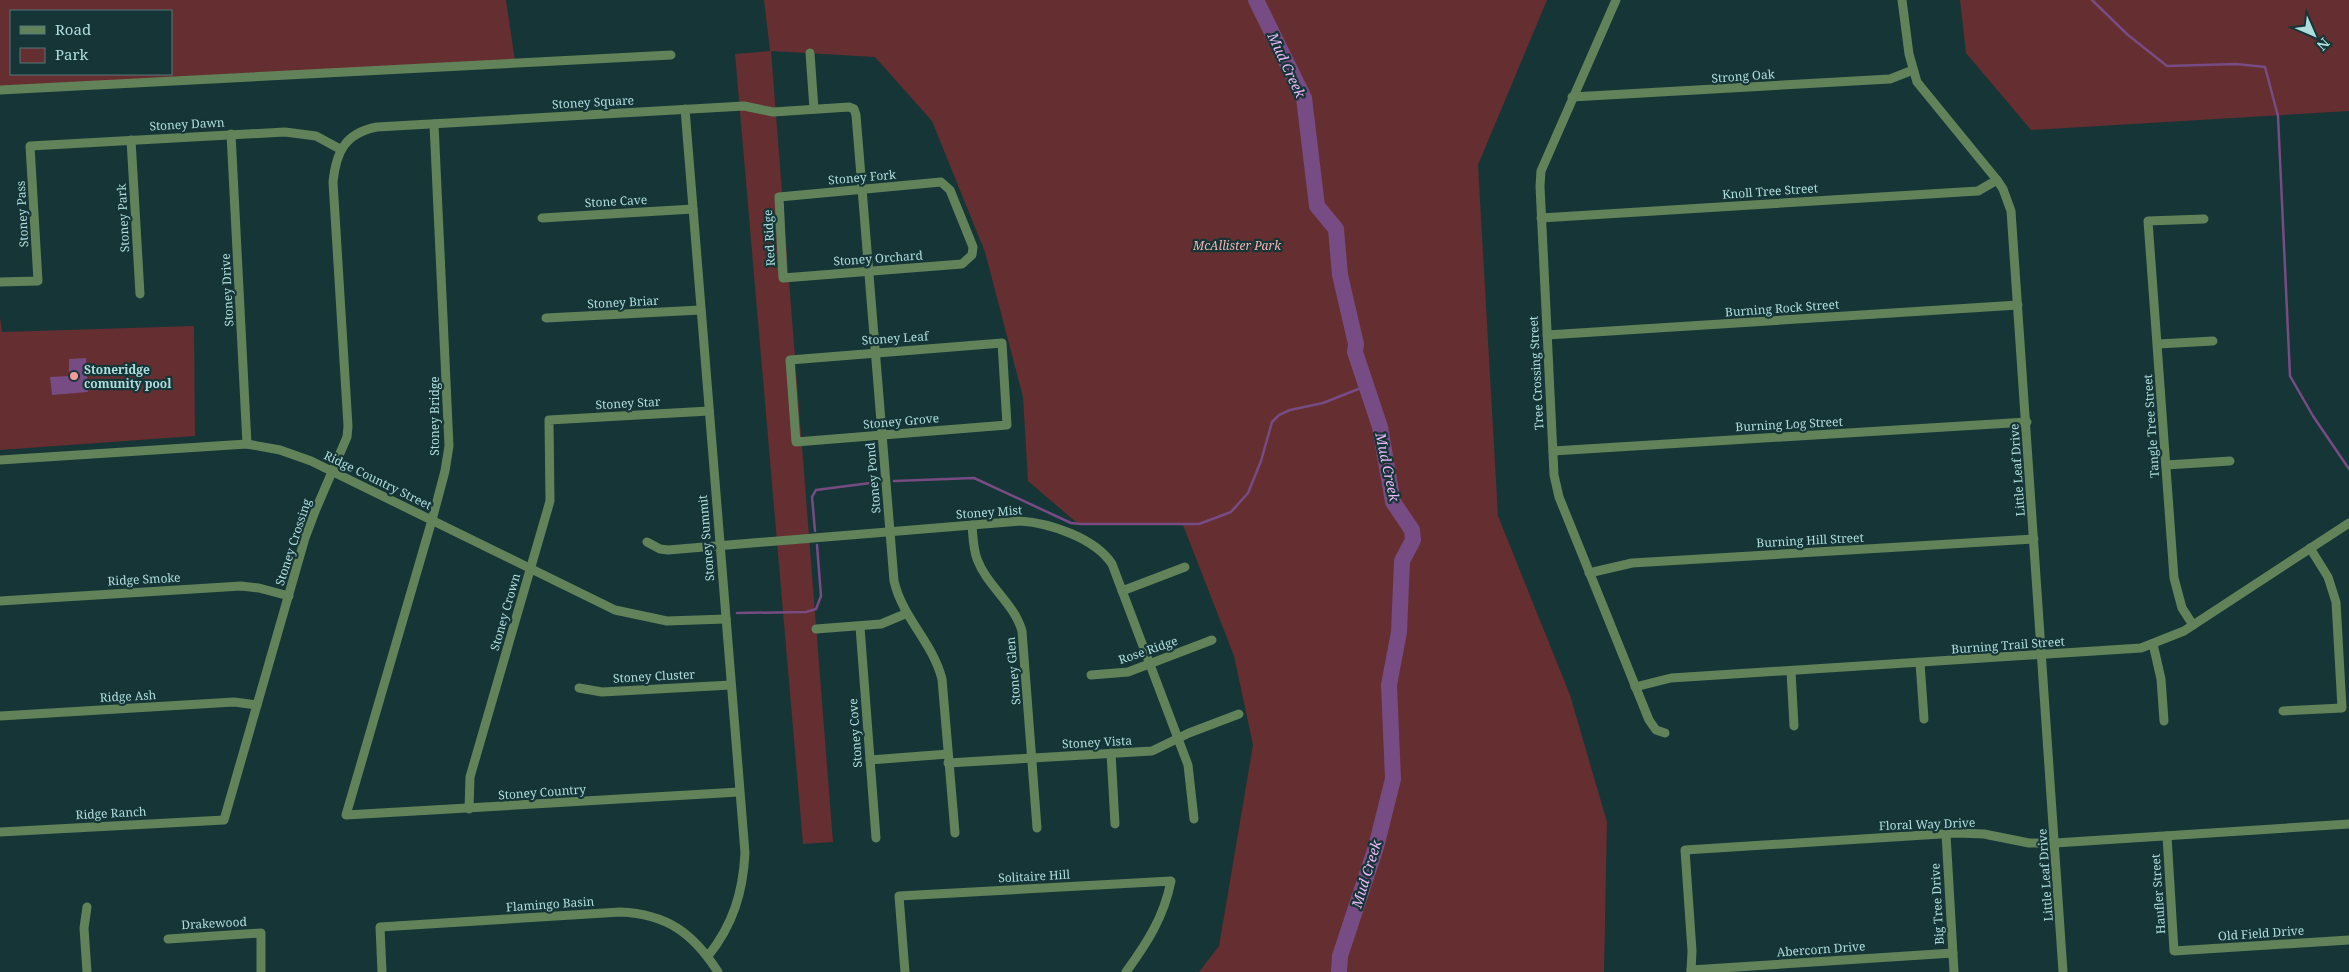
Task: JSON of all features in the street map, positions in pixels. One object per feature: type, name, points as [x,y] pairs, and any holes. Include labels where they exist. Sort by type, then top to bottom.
[{"type":"street","name":"Tree Crossing Street","points":[[1616,0],[1541,171],[1541,218],[1554,475],[1559,497],[1635,687],[1652,726],[1660,733],[1665,733]]},
{"type":"street","name":"Little Leaf Drive","points":[[1902,0],[1913,70],[1922,89],[1997,180],[2003,189],[2011,211],[2064,972]]},
{"type":"street","points":[[810,53],[814,109]]},
{"type":"street","points":[[0,90],[671,55]]},
{"type":"street","name":"Strong Oak","points":[[1572,97],[1890,79],[1913,70]]},
{"type":"street","name":"Stoney Square","points":[[340,149],[349,139],[366,129],[745,106],[773,112],[849,107],[854,109]]},
{"type":"street","name":"Stoney Summit","points":[[685,109],[745,853],[744,876],[729,925],[708,956]]},
{"type":"street","name":"Stoney Pond","points":[[854,109],[870,270],[894,581],[897,597],[905,614],[938,662],[943,687],[955,833]]},
{"type":"street","name":"Stoney Bridge","points":[[346,815],[432,520],[445,471],[449,446],[434,124]]},
{"type":"street","name":"Stoney Dawn","points":[[30,146],[231,134],[298,133],[316,136],[340,149]]},
{"type":"street","name":"Stoney Drive","points":[[231,134],[247,444]]},
{"type":"street","name":"Stoney Park","points":[[131,140],[140,294]]},
{"type":"street","name":"Stoney Pass","points":[[0,282],[38,282],[30,146]]},
{"type":"street","name":"Stoney Crossing","points":[[224,820],[316,508],[345,444],[348,426],[333,182],[334,166],[340,149]]},
{"type":"street","name":"Knoll Tree Street","points":[[1541,218],[1978,191],[1997,180]]},
{"type":"street","name":"Stoney Fork","points":[[779,197],[941,182],[946,184],[950,190],[973,247],[972,255]]},
{"type":"street","name":"Red Ridge","points":[[779,197],[783,278]]},
{"type":"street","name":"Stone Cave","points":[[542,218],[693,209]]},
{"type":"street","name":"Tangle Tree Street","points":[[2193,625],[2176,593],[2148,221],[2204,219]]},
{"type":"street","name":"Stoney Orchard","points":[[783,278],[962,264],[972,255]]},
{"type":"street","name":"Burning Rock Street","points":[[1547,335],[2018,305]]},
{"type":"street","name":"Stoney Briar","points":[[546,318],[701,310]]},
{"type":"street","points":[[2158,344],[2212,342]]},
{"type":"street","name":"Stoney Leaf","points":[[796,442],[790,360],[876,352],[1002,344],[1007,425]]},
{"type":"street","name":"Stoney Star","points":[[549,420],[709,411]]},
{"type":"street","name":"Stoney Crown","points":[[469,809],[470,777],[550,501],[549,420]]},
{"type":"street","name":"Burning Log Street","points":[[1553,451],[2027,422]]},
{"type":"street","name":"Stoney Grove","points":[[796,442],[1007,425]]},
{"type":"street","name":"Ridge Country Street","points":[[0,460],[247,444],[288,452],[333,472],[616,610],[667,620],[726,619]]},
{"type":"street","points":[[2166,466],[2230,461]]},
{"type":"street","name":"Stoney Mist","points":[[647,542],[660,549],[720,546],[1020,521],[1036,522],[1059,528],[1103,552],[1112,564],[1178,739],[1191,781],[1194,819]]},
{"type":"street","name":"Burning Trail Street","points":[[1635,687],[1671,678],[2124,650],[2153,644],[2193,625],[2349,523]]},
{"type":"street","name":"Stoney Glen","points":[[972,525],[978,561],[1011,607],[1020,626],[1033,758],[1037,828]]},
{"type":"street","name":"Burning Hill Street","points":[[1589,573],[1632,563],[2034,539]]},
{"type":"street","points":[[2283,711],[2342,708],[2336,602],[2328,577],[2310,548]]},
{"type":"street","points":[[1122,591],[1185,567]]},
{"type":"street","name":"Ridge Smoke","points":[[0,600],[241,586],[259,588],[289,596]]},
{"type":"street","points":[[816,629],[880,624],[905,614]]},
{"type":"street","name":"Stoney Cove","points":[[860,627],[876,838]]},
{"type":"street","name":"Rose Ridge","points":[[1091,675],[1115,674],[1151,664],[1212,640]]},
{"type":"street","points":[[2153,644],[2161,679],[2164,721]]},
{"type":"street","points":[[1920,663],[1924,719]]},
{"type":"street","points":[[1791,671],[1794,726]]},
{"type":"street","name":"Stoney Cluster","points":[[579,688],[602,692],[731,685]]},
{"type":"street","name":"Ridge Ash","points":[[0,716],[234,702],[257,706]]},
{"type":"street","name":"Stoney Vista","points":[[870,760],[1033,758],[1152,751],[1239,714]]},
{"type":"street","points":[[1111,753],[1115,824]]},
{"type":"street","name":"Stoney Country","points":[[346,815],[739,792]]},
{"type":"street","name":"Ridge Ranch","points":[[0,832],[224,820]]},
{"type":"street","name":"Floral Way Drive","points":[[1691,971],[1685,850],[1946,834],[1984,834],[2029,843],[2055,843],[2349,824]]},
{"type":"street","name":"Big Tree Drive","points":[[1946,834],[1954,972]]},
{"type":"street","name":"Haufler Street","points":[[2167,836],[2174,951]]},
{"type":"street","name":"Solitaire Hill","points":[[905,972],[898,896],[1171,881],[1159,922],[1151,938],[1126,972]]},
{"type":"street","points":[[86,906],[84,928],[86,972]]},
{"type":"street","name":"Flamingo Basin","points":[[382,972],[380,926],[620,912],[641,913],[673,926],[708,956],[718,972]]},
{"type":"street","name":"Drakewood","points":[[168,939],[261,933],[261,972]]},
{"type":"street","name":"Old Field Drive","points":[[2174,951],[2349,940]]},
{"type":"street","name":"Abercorn Drive","points":[[1691,971],[1952,953]]},
{"type":"green space","points":[[0,0],[506,0],[515,61],[0,87]]},
{"type":"green space","name":"McAllister Park","points":[[764,0],[1547,0],[1478,165],[1498,516],[1570,695],[1607,822],[1604,972],[1199,972],[1219,946],[1253,745],[1234,656],[1183,525],[1077,523],[1028,481],[1023,397],[985,252],[932,121],[875,57],[771,51],[833,842],[803,844],[735,54],[770,51]]},
{"type":"green space","points":[[1960,0],[2349,0],[2349,111],[2031,130],[1966,53]]},
{"type":"green space","points":[[0,317],[2,332],[194,326],[195,436],[0,450]]},
{"type":"shaded area","name":"Stoneridge comunity pool","points":[[86,358],[88,392],[52,395],[50,377],[69,376],[69,359]]},
{"type":"waterway","name":"Mud Creek","points":[[1256,0],[1304,98],[1317,206],[1336,229],[1340,275],[1356,344],[1355,352],[1380,427],[1393,502],[1412,530],[1413,540],[1402,561],[1399,632],[1389,685],[1393,779],[1376,847],[1340,956],[1339,972]]},
{"type":"waterway","points":[[2092,0],[2128,35],[2167,66],[2236,64],[2265,67],[2278,116],[2290,376],[2313,416],[2349,469]]},
{"type":"waterway","points":[[894,481],[974,478],[1071,523],[1199,524],[1231,512],[1248,493],[1261,461],[1272,422],[1279,415],[1290,410],[1323,403],[1366,386]]},
{"type":"waterway","points":[[815,531],[812,497],[816,490],[878,482]]},
{"type":"waterway","points":[[737,613],[806,612],[816,609],[821,596],[817,545]]},
{"type":"place","name":"Stoneridge comunity pool","points":[[74,376]]}]
